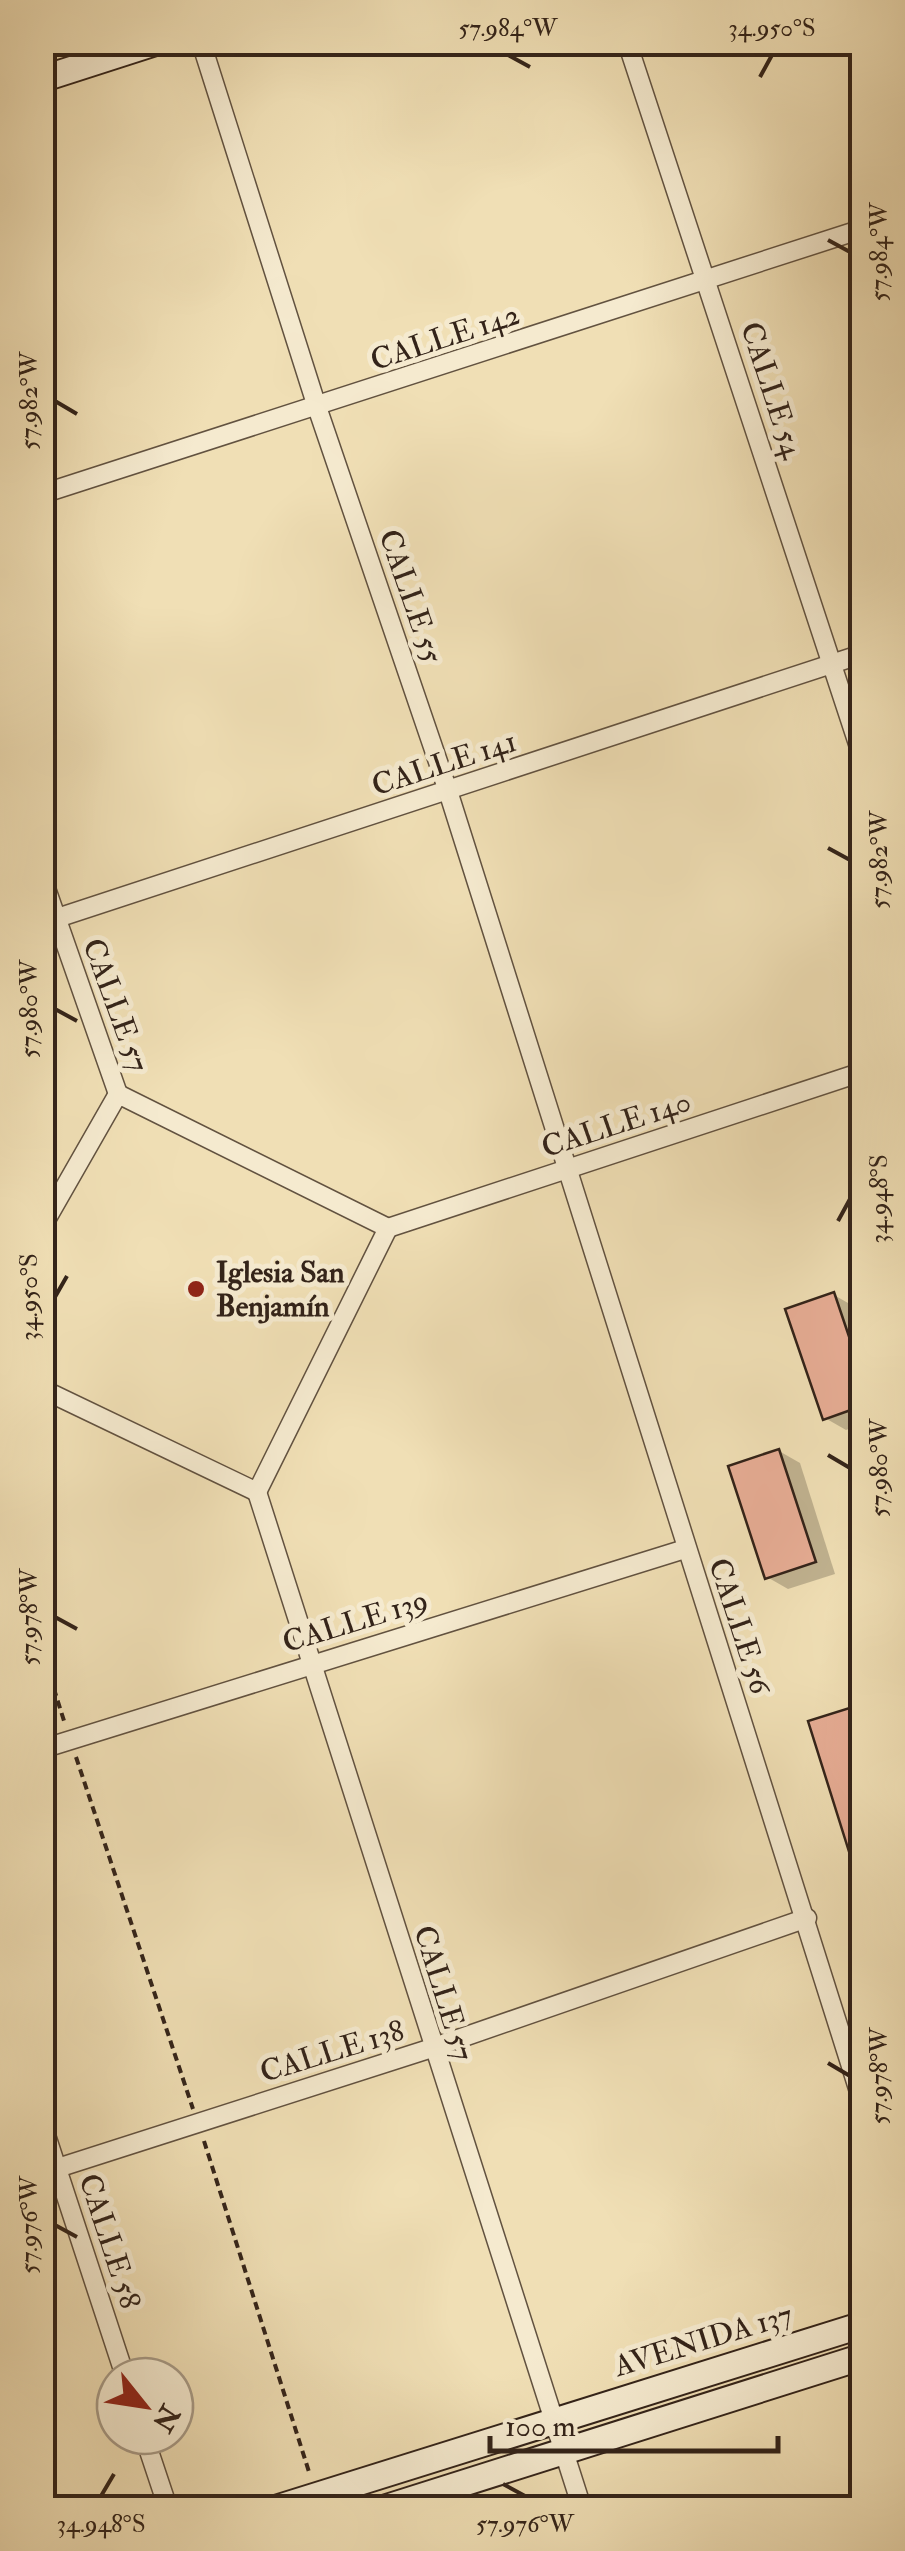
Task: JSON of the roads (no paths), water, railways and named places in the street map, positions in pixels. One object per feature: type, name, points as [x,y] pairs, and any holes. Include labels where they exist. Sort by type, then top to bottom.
[{"type":"main road","points":[[42,79],[157,42]]},
{"type":"main road","name":"AVENIDA 137","points":[[277,2508],[862,2325]]},
{"type":"main road","points":[[385,2508],[862,2357]]},
{"type":"street","name":"CALLE 55","points":[[201,42],[317,407],[448,790],[568,1168]]},
{"type":"street","name":"CALLE 54","points":[[628,42],[862,756]]},
{"type":"street","name":"CALLE 142","points":[[42,494],[862,230]]},
{"type":"street","name":"CALLE 141","points":[[49,921],[862,654]]},
{"type":"street","name":"CALLE 57","points":[[42,877],[49,921],[118,1094]]},
{"type":"street","name":"CALLE 140","points":[[388,1228],[862,1072]]},
{"type":"street","points":[[42,1227],[118,1094],[388,1228],[256,1492],[42,1389]]},
{"type":"street","name":"CALLE 56","points":[[568,1168],[862,2101]]},
{"type":"street","name":"CALLE 57","points":[[256,1492],[582,2508]]},
{"type":"street","name":"CALLE 139","points":[[42,1749],[685,1549]]},
{"type":"street","name":"CALLE 138","points":[[50,2171],[432,2048],[806,1918]]},
{"type":"street","name":"CALLE 58","points":[[42,2124],[50,2171],[118,2356]]},
{"type":"street","points":[[151,2456],[168,2508]]},
{"type":"place","name":"Iglesia San Benjamín","points":[[196,1289]]}]
